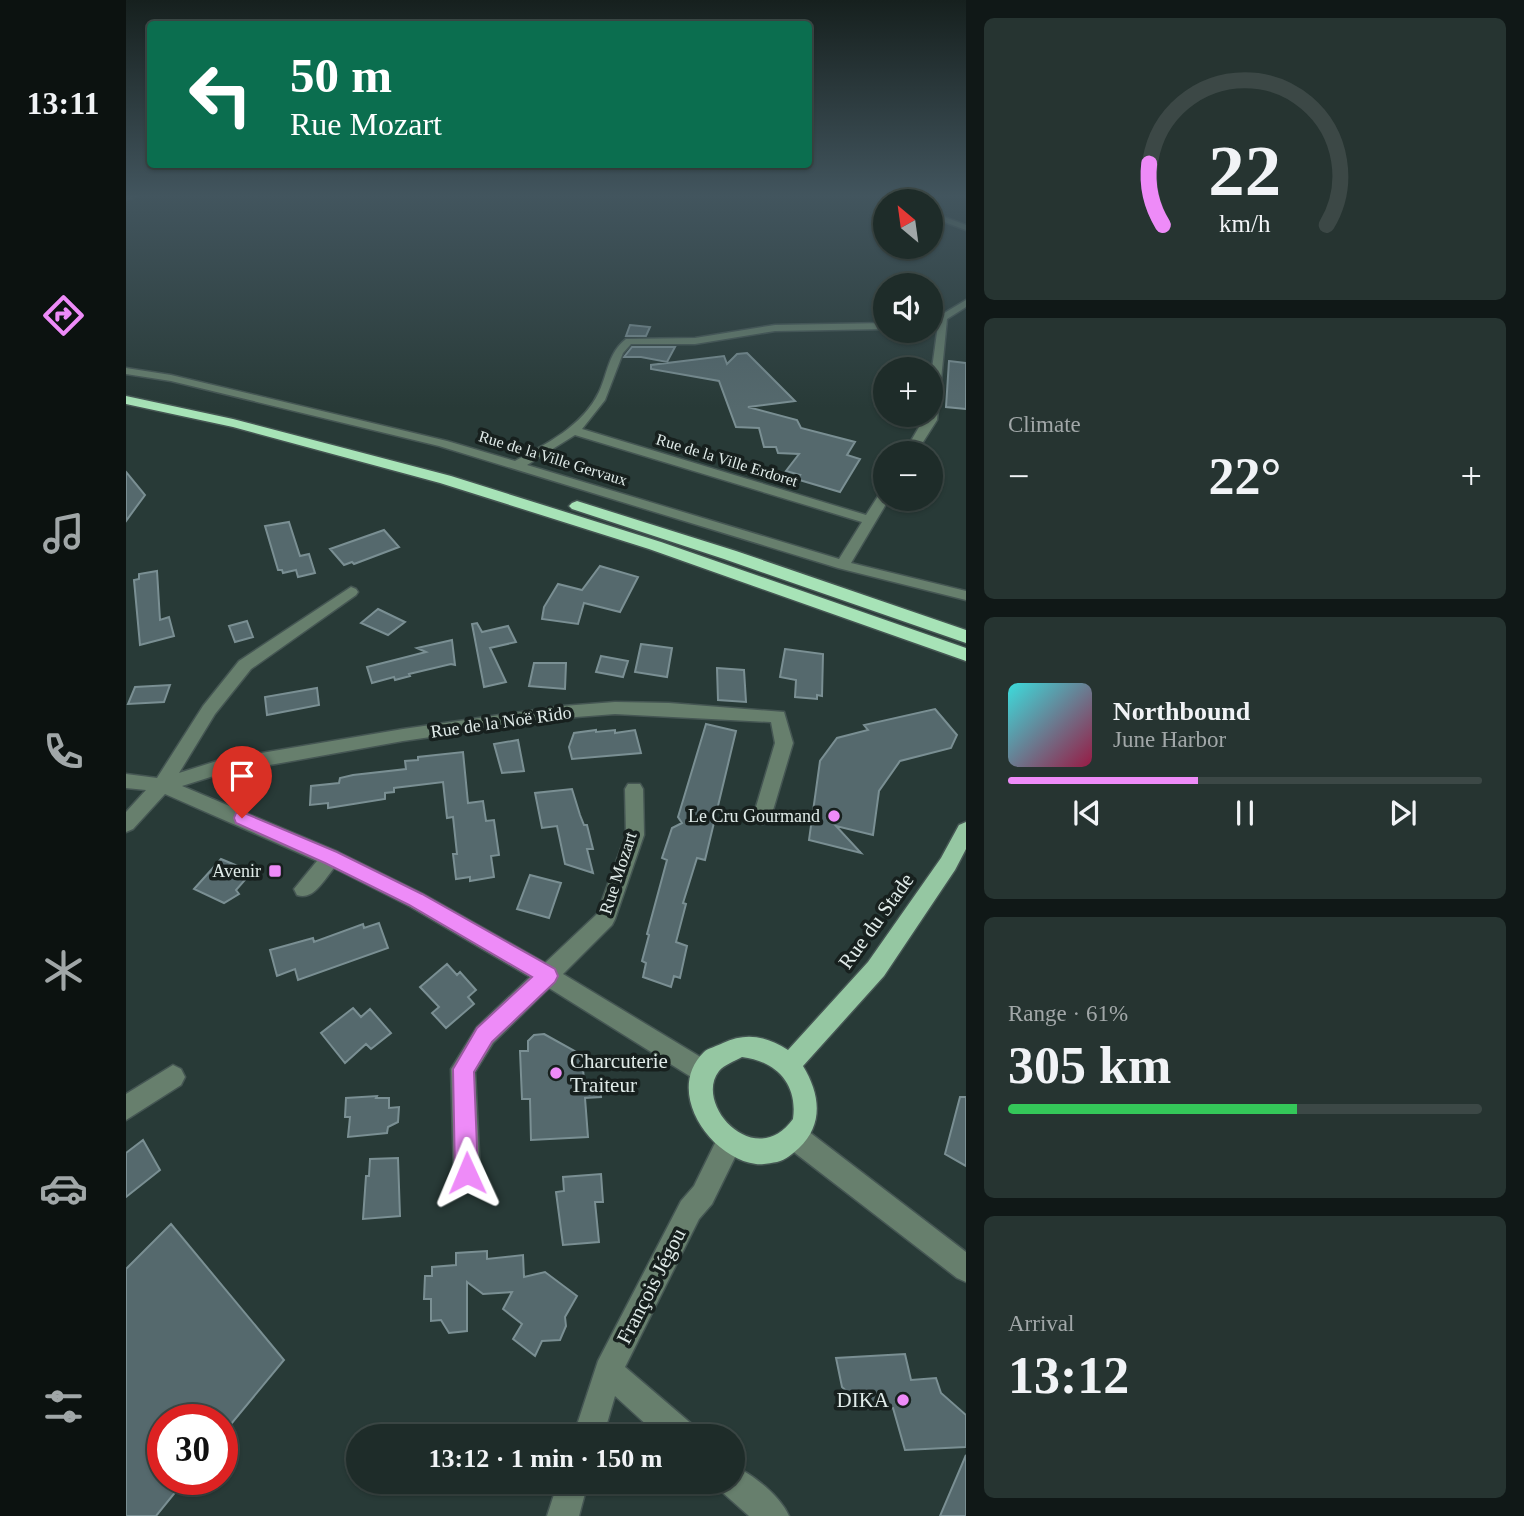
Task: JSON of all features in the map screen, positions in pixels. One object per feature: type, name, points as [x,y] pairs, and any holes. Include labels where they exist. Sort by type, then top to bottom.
[{"type":"highway","points":[[126,388],[333,436],[489,479],[730,555],[966,637]]},
{"type":"highway","points":[[126,400],[296,440],[479,490],[819,602],[966,655]]},
{"type":"main road","name":"Rue du Stade","points":[[789,1066],[819,1029],[876,969],[948,864],[966,830]]},
{"type":"main road","points":[[741,1046],[758,1048],[775,1054],[789,1066],[804,1094],[806,1110],[803,1125],[795,1137],[782,1148],[765,1152],[747,1151],[729,1142],[716,1131],[701,1101],[700,1086],[704,1072],[719,1054],[741,1046]]},
{"type":"street","points":[[943,320],[966,304]]},
{"type":"street","points":[[519,464],[576,431],[601,399],[617,354],[629,341],[695,341],[775,328],[873,326]]},
{"type":"street","points":[[918,441],[931,420],[940,343]]},
{"type":"street","name":"Rue de la Ville Gervaux","points":[[126,371],[171,378],[316,411],[519,464],[843,565],[966,596]]},
{"type":"street","name":"Rue de la Ville Erdoret","points":[[576,431],[870,520]]},
{"type":"street","points":[[843,565],[875,511]]},
{"type":"street","points":[[126,824],[162,785],[209,710],[245,665],[351,592]]},
{"type":"street","name":"Rue de la Noë Rido","points":[[126,781],[162,785],[220,767],[403,735],[563,712],[615,708],[669,709],[778,716],[784,743],[762,817]]},
{"type":"street","points":[[162,785],[331,858],[416,900],[548,976],[704,1072]]},
{"type":"street","name":"Rue Mozart","points":[[467,1173],[463,1069],[485,1035],[605,919],[635,835],[634,789]]},
{"type":"street","points":[[304,889],[331,858]]},
{"type":"street","points":[[126,1108],[173,1077]]},
{"type":"street","points":[[795,1137],[966,1269]]},
{"type":"street","name":"François Jégou","points":[[591,1424],[608,1371],[690,1210],[703,1195],[729,1142]]},
{"type":"street","points":[[608,1371],[668,1424]]},
{"type":"street","points":[[745,1492],[773,1516]]},
{"type":"street","points":[[563,1516],[569,1494]]},
{"type":"building","points":[[630,325],[650,327],[646,336],[626,336]]},
{"type":"building","points":[[632,347],[675,347],[667,362],[624,357]]},
{"type":"building","points":[[747,353],[795,401],[748,407],[797,420],[801,428],[855,442],[847,455],[860,459],[840,492],[796,479],[800,475],[786,471],[799,454],[778,453],[776,447],[764,447],[759,428],[736,427],[719,381],[651,369],[651,365],[724,356],[727,364],[737,354]]},
{"type":"building","points":[[949,361],[966,363],[966,409],[946,407]]},
{"type":"building","points":[[126,472],[145,495],[126,521]]},
{"type":"building","points":[[289,522],[300,556],[309,554],[315,573],[298,577],[296,570],[283,573],[278,570],[265,526]]},
{"type":"building","points":[[384,530],[399,547],[354,564],[352,562],[344,565],[330,549]]},
{"type":"building","points":[[600,566],[638,577],[620,612],[584,603],[578,624],[542,619],[544,607],[558,584],[582,590]]},
{"type":"building","points":[[157,571],[160,620],[169,617],[174,636],[140,645],[134,580],[139,579],[139,574]]},
{"type":"building","points":[[378,609],[405,622],[388,635],[361,623]]},
{"type":"building","points":[[247,621],[253,637],[235,642],[229,626]]},
{"type":"building","points":[[477,623],[482,632],[508,626],[516,642],[490,648],[506,682],[484,687],[472,624]]},
{"type":"building","points":[[452,640],[455,665],[372,683],[367,667],[426,652],[417,648]]},
{"type":"building","points":[[641,644],[672,648],[667,677],[635,672]]},
{"type":"building","points":[[785,649],[823,654],[822,696],[817,695],[817,699],[795,697],[796,680],[780,677]]},
{"type":"building","points":[[601,656],[628,661],[623,677],[596,672]]},
{"type":"building","points":[[534,663],[566,663],[565,689],[529,686]]},
{"type":"building","points":[[717,668],[744,670],[746,702],[718,700]]},
{"type":"building","points":[[170,685],[164,702],[128,704],[135,687]]},
{"type":"building","points":[[317,688],[319,705],[267,715],[265,697]]},
{"type":"building","points":[[935,709],[957,735],[951,748],[900,761],[879,791],[873,835],[836,826],[861,853],[809,840],[820,761],[837,738],[868,730],[864,725]]},
{"type":"building","points":[[706,724],[736,731],[705,860],[697,858],[683,903],[686,904],[676,942],[687,946],[680,978],[674,976],[671,987],[643,977],[646,963],[642,961],[667,860],[662,858],[672,828],[682,823],[678,817]]},
{"type":"building","points":[[615,730],[615,733],[635,730],[641,753],[572,759],[569,747],[574,733]]},
{"type":"building","points":[[518,740],[524,771],[502,773],[494,744]]},
{"type":"building","points":[[463,752],[468,803],[483,801],[486,821],[494,820],[499,855],[491,856],[494,877],[470,881],[470,877],[456,879],[453,854],[457,854],[453,817],[447,818],[443,782],[394,788],[394,792],[385,793],[385,799],[328,808],[328,803],[310,805],[311,786],[339,783],[340,778],[353,775],[406,769],[405,761],[418,760],[418,757]]},
{"type":"building","points":[[572,789],[584,825],[587,825],[593,849],[587,849],[593,873],[565,864],[557,826],[542,828],[535,793]]},
{"type":"building","points":[[221,859],[252,872],[236,890],[239,894],[224,903],[194,889]]},
{"type":"building","points":[[530,875],[561,883],[549,918],[517,909]]},
{"type":"building","points":[[379,923],[388,948],[298,980],[295,969],[277,976],[270,950],[313,938],[314,942],[363,924],[364,928]]},
{"type":"building","points":[[447,964],[457,975],[460,972],[476,990],[468,997],[474,1004],[446,1028],[432,1013],[439,1007],[420,987]]},
{"type":"building","points":[[353,1008],[361,1017],[370,1009],[391,1033],[371,1049],[366,1044],[345,1063],[321,1033]]},
{"type":"building","points":[[544,1034],[582,1055],[584,1081],[599,1080],[601,1097],[585,1098],[588,1137],[531,1140],[530,1099],[522,1099],[520,1051],[528,1051],[528,1041],[534,1035]]},
{"type":"building","points":[[377,1096],[376,1098],[389,1098],[389,1108],[399,1107],[398,1122],[388,1127],[387,1133],[348,1137],[350,1117],[345,1117],[346,1098]]},
{"type":"building","points":[[960,1097],[966,1097],[966,1166],[945,1154]]},
{"type":"building","points":[[143,1140],[160,1170],[126,1197],[126,1153]]},
{"type":"building","points":[[398,1158],[400,1216],[363,1219],[370,1159]]},
{"type":"building","points":[[601,1174],[603,1202],[595,1202],[599,1242],[563,1245],[556,1192],[564,1191],[563,1177]]},
{"type":"building","points":[[171,1224],[284,1360],[238,1416],[238,1404],[147,1404],[147,1495],[173,1495],[156,1516],[126,1516],[126,1269]]},
{"type":"building","points":[[487,1251],[487,1259],[523,1255],[524,1277],[545,1272],[577,1296],[565,1317],[566,1326],[560,1340],[542,1341],[535,1356],[513,1339],[522,1324],[503,1309],[512,1292],[483,1294],[467,1282],[467,1331],[449,1333],[441,1320],[431,1321],[431,1299],[424,1299],[425,1276],[432,1276],[432,1267],[456,1265],[456,1253]]},
{"type":"building","name":"DIKA","points":[[905,1354],[911,1380],[936,1378],[941,1393],[966,1415],[966,1447],[905,1450],[893,1408],[866,1409],[842,1387],[836,1358]]},
{"type":"building","points":[[966,1455],[966,1516],[940,1516]]},
{"type":"place","name":"Le Cru Gourmand","points":[[834,816]]},
{"type":"place","name":"Avenir","points":[[275,871]]},
{"type":"place","name":"Charcuterie Traiteur","points":[[556,1073]]},
{"type":"place","name":"DIKA","points":[[903,1400]]},
{"type":"route","points":[[242,818],[416,900],[548,976],[485,1035],[463,1069],[466,1092],[467,1173]]}]
